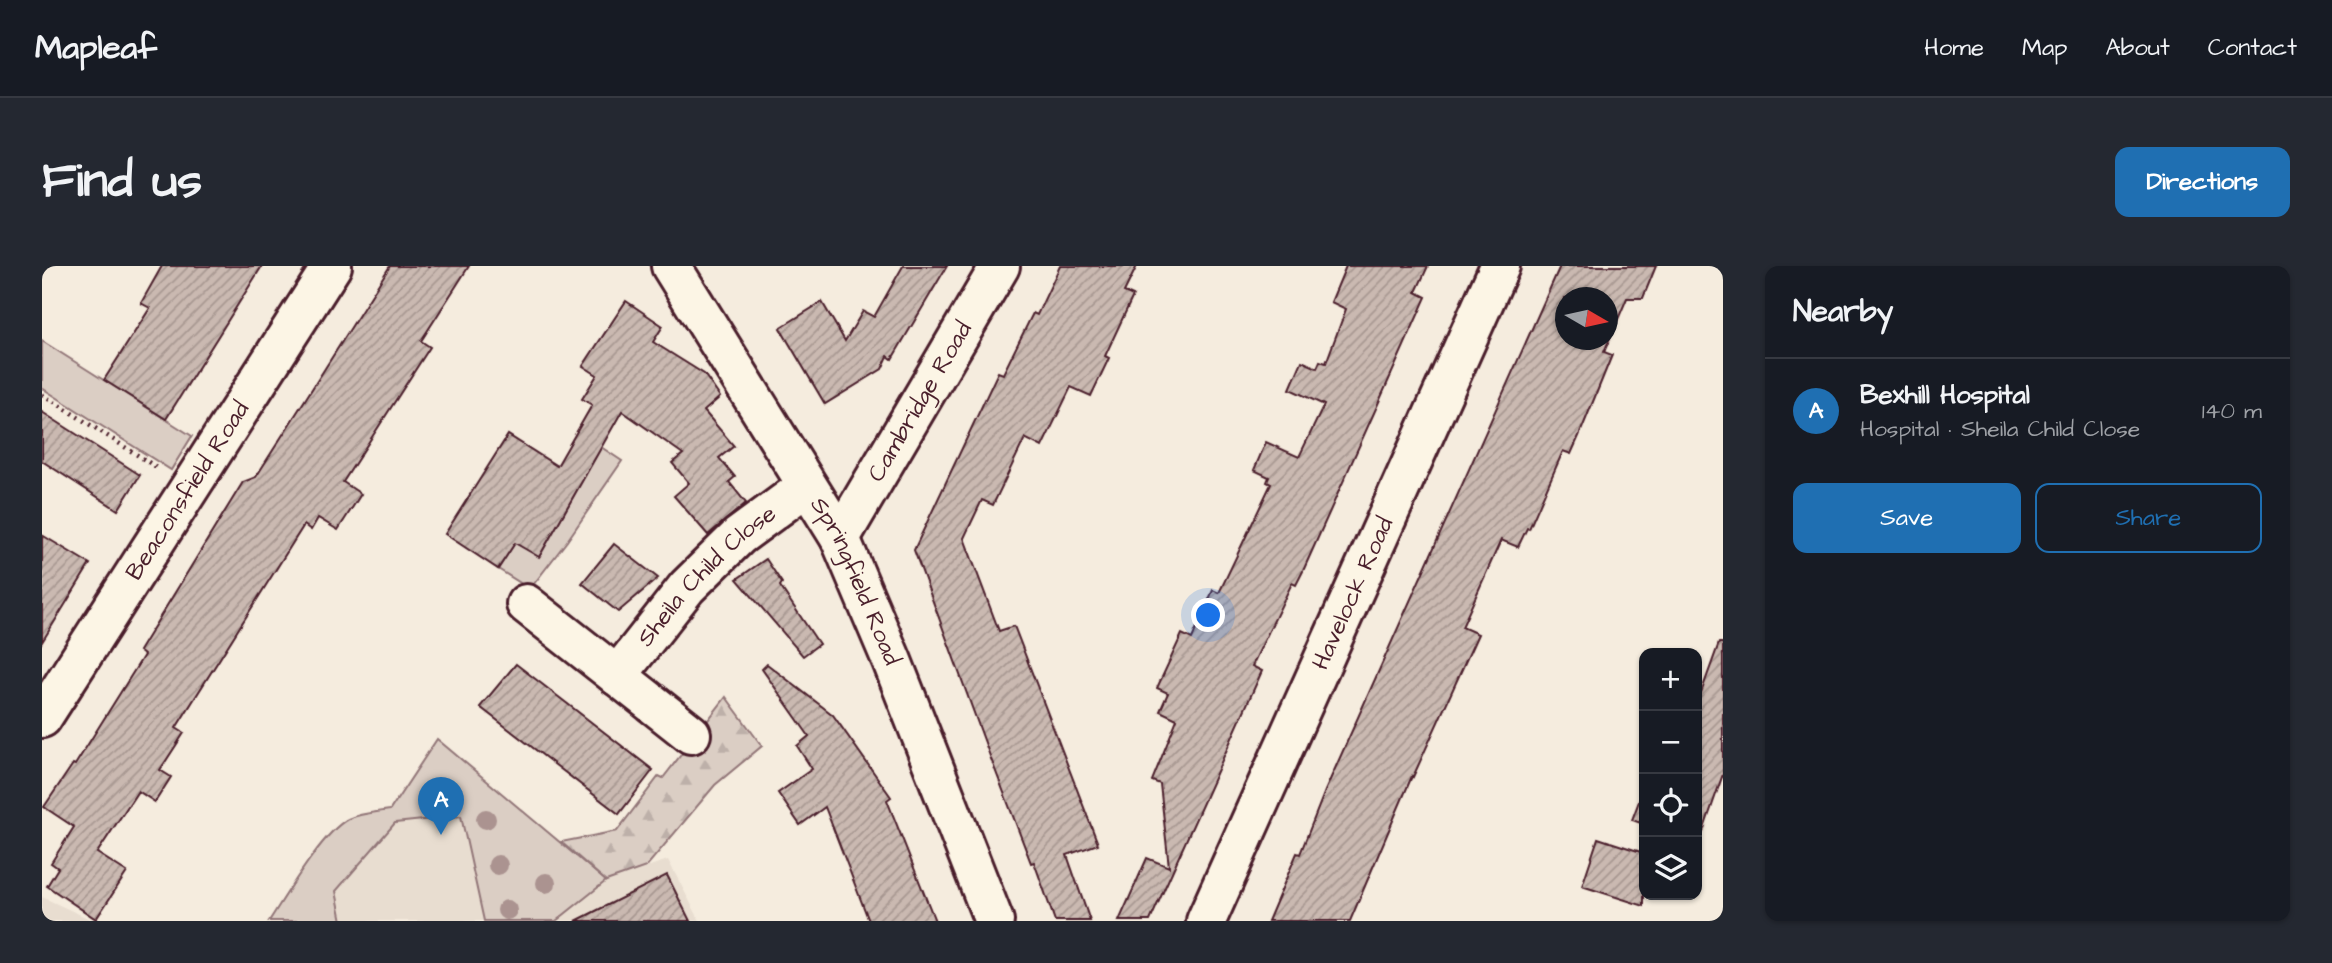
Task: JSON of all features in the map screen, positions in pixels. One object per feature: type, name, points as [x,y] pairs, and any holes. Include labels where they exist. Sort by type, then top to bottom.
[{"type":"street","name":"Beaconsfield Road","points":[[42,718],[332,266]]},
{"type":"street","name":"Springfield Road","points":[[671,266],[840,538],[892,661],[994,921]]},
{"type":"street","name":"Cambridge Road","points":[[840,538],[1000,266]]},
{"type":"street","name":"Havelock Road","points":[[1206,921],[1500,266]]},
{"type":"street","name":"Sheila Child Close","points":[[617,676],[687,587],[704,570],[739,536],[807,486]]},
{"type":"street","points":[[526,604],[691,734]]},
{"type":"path","points":[[42,394],[190,488]]},
{"type":"shaded area","points":[[437,739],[605,881],[668,860],[700,921],[269,921],[302,871],[337,826],[351,817],[390,810]]},
{"type":"shaded area","points":[[42,897],[94,921],[42,921]]},
{"type":"green space","points":[[42,341],[192,436],[171,470],[42,388]]},
{"type":"green space","points":[[601,447],[622,461],[530,589],[498,569],[515,543],[540,556]]},
{"type":"green space","points":[[726,697],[762,746],[715,785],[646,867],[606,881],[561,842],[617,831],[659,776],[663,778]]},
{"type":"green space","points":[[437,739],[606,881],[556,921],[484,921],[461,816],[395,823],[336,891],[342,921],[269,921],[306,865],[338,826],[353,817],[390,810]]},
{"type":"building","points":[[162,266],[262,266],[166,419],[104,380],[150,308],[141,303]]},
{"type":"building","points":[[390,266],[469,266],[421,341],[430,347],[343,482],[361,494],[338,530],[318,518],[311,530],[304,525],[176,728],[184,733],[160,770],[171,777],[155,802],[138,791],[97,853],[127,872],[96,919],[47,886],[58,868],[51,863],[74,827],[44,807],[73,764],[75,765],[144,655],[139,651],[243,482],[256,477]]},
{"type":"building","points":[[903,266],[947,266],[892,359],[888,356],[882,369],[825,404],[780,328],[822,302],[845,341],[863,311],[874,317]]},
{"type":"building","points":[[1060,266],[1137,266],[1124,292],[1133,296],[1105,356],[1109,358],[1091,396],[1071,387],[1042,447],[1025,438],[993,505],[982,500],[964,538],[999,631],[1014,626],[1098,844],[1067,855],[1090,921],[1055,921],[1034,862],[1031,863],[991,759],[914,550],[998,372],[1003,374],[1033,313],[1037,315]]},
{"type":"building","points":[[1346,266],[1428,266],[1416,292],[1426,297],[1303,571],[1296,585],[1292,583],[1252,666],[1262,671],[1150,921],[1119,921],[1147,858],[1169,867],[1160,784],[1152,781],[1177,719],[1160,711],[1168,693],[1157,688],[1182,634],[1192,639],[1213,590],[1219,593],[1271,484],[1267,482],[1269,477],[1254,470],[1266,442],[1299,457],[1324,405],[1290,389],[1302,361],[1317,368],[1320,361],[1326,363],[1346,309],[1331,302]]},
{"type":"building","points":[[1560,266],[1656,266],[1643,298],[1627,298],[1618,319],[1618,287],[1555,287],[1555,350],[1605,350],[1604,352],[1612,355],[1571,454],[1563,451],[1529,529],[1527,528],[1518,547],[1501,540],[1462,627],[1478,634],[1412,776],[1350,921],[1268,921],[1297,853],[1300,854],[1325,791]]},
{"type":"building","points":[[626,301],[663,326],[653,342],[704,374],[720,397],[704,411],[734,446],[719,458],[735,477],[729,482],[746,503],[708,535],[674,496],[689,483],[672,463],[683,454],[622,411],[539,557],[515,543],[498,569],[445,534],[508,435],[557,466],[592,405],[582,399],[597,375],[583,366]]},
{"type":"building","points":[[42,412],[140,475],[118,510],[42,461]]},
{"type":"building","points":[[42,535],[90,564],[42,642]]},
{"type":"building","points":[[614,544],[658,578],[618,612],[582,583]]},
{"type":"building","points":[[766,559],[782,583],[780,586],[819,644],[803,656],[737,579]]},
{"type":"building","points":[[1719,643],[1723,643],[1723,774],[1702,834],[1702,711],[1702,690]]},
{"type":"building","points":[[516,664],[653,770],[619,814],[480,707]]},
{"type":"building","points":[[767,664],[833,715],[891,797],[887,800],[935,921],[869,921],[825,807],[800,825],[778,793],[812,769],[797,746],[809,736],[762,669]]},
{"type":"building","points":[[1639,801],[1639,822],[1632,820]]},
{"type":"building","points":[[1598,838],[1639,851],[1639,900],[1644,900],[1644,906],[1582,886]]},
{"type":"building","points":[[667,875],[690,921],[576,921]]},
{"type":"place","name":"Bexhill Hospital","points":[[441,835]]}]
